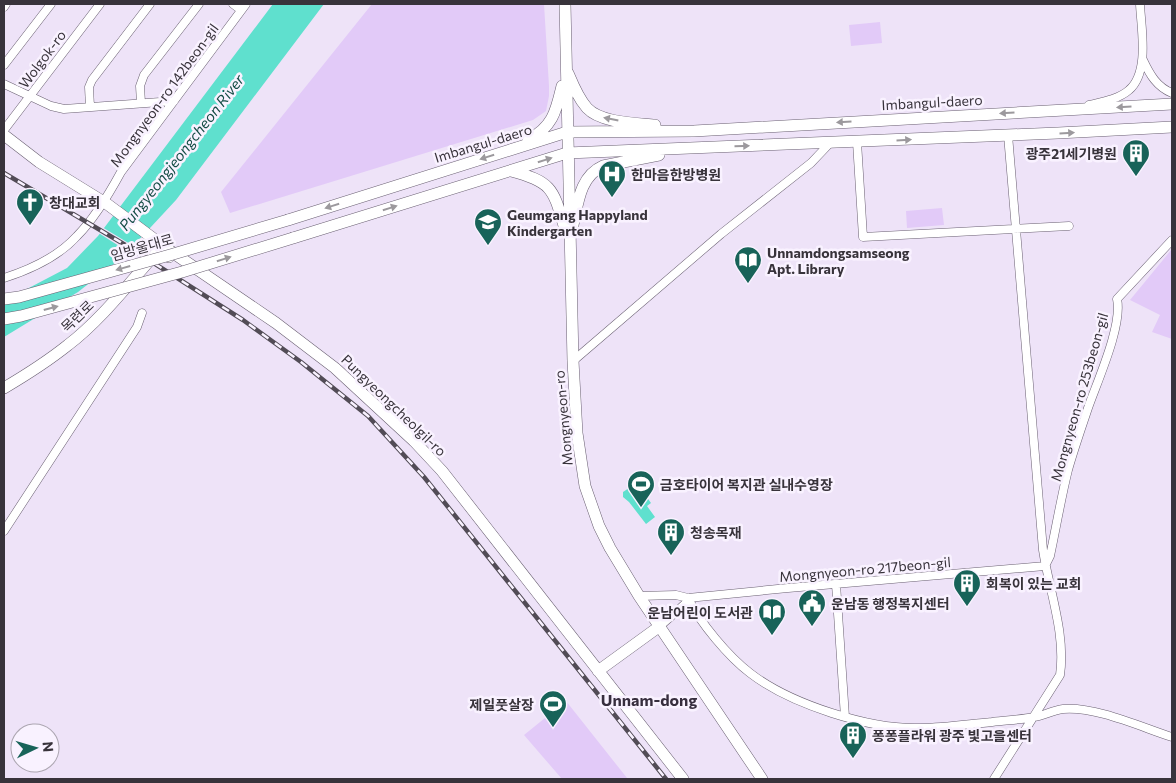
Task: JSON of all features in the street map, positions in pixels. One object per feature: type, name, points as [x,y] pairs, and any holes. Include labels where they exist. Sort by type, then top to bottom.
[{"type":"main road","name":"Mongnyeon-ro","points":[[565,4],[573,361],[577,433],[585,486],[590,504],[608,545],[639,596],[762,779]]},
{"type":"main road","points":[[566,70],[584,104],[598,116],[694,130],[693,148]]},
{"type":"main road","points":[[509,150],[536,136],[548,125],[556,109],[566,70]]},
{"type":"main road","name":"Imbangul-daero","points":[[288,220],[567,132],[694,130],[1172,104]]},
{"type":"main road","points":[[4,319],[182,272],[567,153],[1172,127]]},
{"type":"main road","points":[[4,135],[39,162],[105,203]]},
{"type":"main road","points":[[570,242],[580,193],[584,184],[596,169],[693,148]]},
{"type":"main road","points":[[510,171],[540,180],[551,189],[570,242]]},
{"type":"main road","name":"Pungyeongcheolgil-ro","points":[[105,203],[204,280],[214,280],[276,323],[335,368],[414,441],[442,471],[683,779]]},
{"type":"main road","name":"임방울대로","points":[[4,300],[170,255],[288,220]]},
{"type":"main road","name":"목련로","points":[[4,388],[69,345],[112,304],[162,249]]},
{"type":"main road","points":[[598,671],[660,626]]},
{"type":"street","points":[[4,65],[51,4]]},
{"type":"street","name":"Wolgok-ro","points":[[4,130],[100,4]]},
{"type":"street","points":[[90,107],[89,86],[92,80],[150,4]]},
{"type":"street","points":[[141,103],[140,86],[144,75],[198,4]]},
{"type":"street","points":[[232,4],[244,7]]},
{"type":"street","points":[[1073,109],[1112,98],[1129,90],[1135,82],[1143,60],[1140,4]]},
{"type":"street","name":"Mongnyeon-ro 142beon-gil","points":[[4,278],[32,267],[77,237],[105,203],[121,172],[244,7]]},
{"type":"street","points":[[1143,60],[1163,90],[1172,93]]},
{"type":"street","points":[[4,84],[51,106],[64,109],[174,101]]},
{"type":"street","points":[[994,779],[1060,674],[1062,658],[1050,584],[1045,566],[1039,516],[1008,135]]},
{"type":"street","points":[[857,142],[863,237],[1069,226]]},
{"type":"street","points":[[573,361],[722,234],[812,163],[830,143]]},
{"type":"street","name":"Mongnyeon-ro 253beon-gil","points":[[1045,566],[1050,556],[1068,470],[1116,327],[1117,299],[1172,240]]},
{"type":"street","points":[[4,531],[137,327],[142,313]]},
{"type":"street","name":"Mongnyeon-ro 217beon-gil","points":[[639,596],[676,595],[688,598],[1045,566]]},
{"type":"street","points":[[836,584],[845,717]]},
{"type":"street","points":[[688,598],[692,606],[732,658],[751,674],[783,693],[845,717],[889,727],[921,728],[1034,717],[1062,710],[1081,710],[1117,718],[1172,737]]},
{"type":"street","points":[[660,626],[685,604],[688,598]]},
{"type":"shaded area","points":[[372,4],[544,4],[549,86],[546,111],[533,120],[230,213],[221,192]]},
{"type":"shaded area","points":[[880,22],[882,43],[851,46],[849,25]]},
{"type":"shaded area","points":[[942,208],[944,225],[907,228],[906,211]]},
{"type":"shaded area","points":[[1172,249],[1172,339],[1152,332],[1160,315],[1130,300]]},
{"type":"shaded area","points":[[566,701],[626,779],[562,779],[524,735]]},
{"type":"water","name":"Pungyeongjeongcheon River","points":[[273,4],[324,4],[176,200],[124,256],[78,292],[4,337],[4,301],[67,268],[98,236]]},
{"type":"water","name":"금호타이어 복지관 실내수영장","points":[[629,488],[634,490],[642,499],[646,496],[651,503],[647,506],[655,517],[646,524],[623,497],[623,492]]},
{"type":"pier","points":[[102,227],[135,247],[130,253],[97,232]]},
{"type":"railway","points":[[4,173],[127,246],[243,320],[301,362],[368,416],[424,477],[666,779]]},
{"type":"place","name":"광주21세기병원","points":[[1136,177]]},
{"type":"place","name":"한마음한방병원","points":[[612,198]]},
{"type":"place","name":"창대교회","points":[[30,226]]},
{"type":"place","name":"Geumgang Happyland Kindergarten","points":[[488,246]]},
{"type":"place","name":"Unnamdongsamseong Apt. Library","points":[[748,284]]},
{"type":"place","name":"금호타이어 복지관 실내수영장","points":[[641,508]]},
{"type":"place","name":"청송목재","points":[[671,556]]},
{"type":"place","name":"회복이 있는 교회","points":[[967,607]]},
{"type":"place","name":"운남동 행정복지센터","points":[[812,627]]},
{"type":"place","name":"운남어린이 도서관","points":[[772,636]]},
{"type":"place","name":"제일풋살장","points":[[553,728]]},
{"type":"place","name":"퐁퐁플라워 광주 빛고을센터","points":[[853,759]]},
{"type":"district","name":"Unnam-dong","points":[[649,699]]}]
